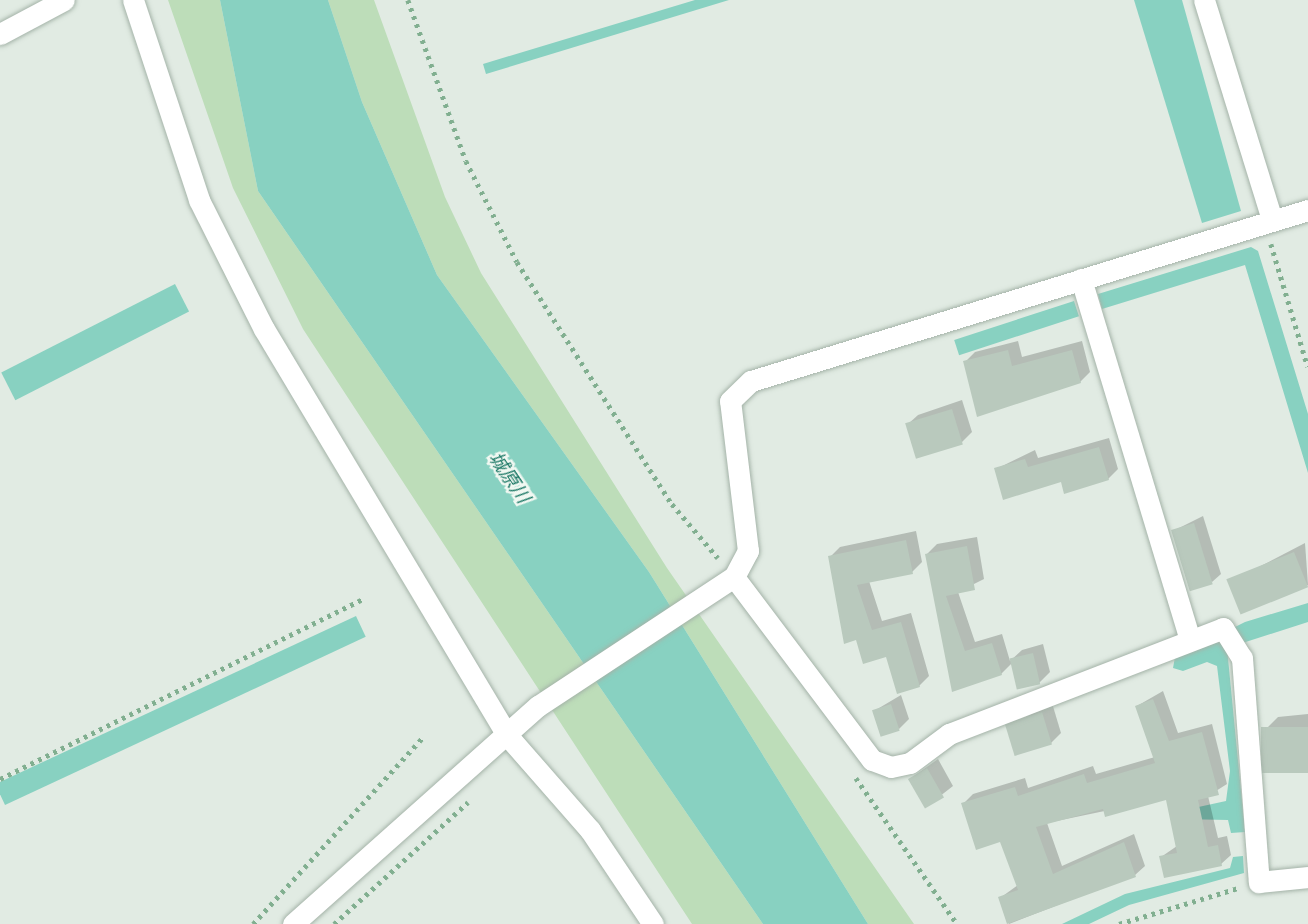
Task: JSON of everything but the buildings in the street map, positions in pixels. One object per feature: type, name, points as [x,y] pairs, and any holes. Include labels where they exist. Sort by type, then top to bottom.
[{"type":"street","points":[[0,34],[64,0]]},
{"type":"street","points":[[133,0],[199,200],[264,329],[506,734],[590,830],[653,924]]},
{"type":"street","points":[[1204,0],[1272,220]]},
{"type":"street","points":[[293,924],[538,706],[725,582],[748,551],[730,401],[751,381],[1308,210]]},
{"type":"street","points":[[1081,279],[1189,637]]},
{"type":"street","points":[[725,582],[872,760],[891,767],[910,762],[949,734],[1164,653],[1189,637],[1233,639],[1259,883],[1308,877]]},
{"type":"path","points":[[408,0],[466,161],[517,262],[725,582]]},
{"type":"path","points":[[1272,220],[1270,240],[1308,367]]},
{"type":"path","points":[[0,779],[363,598]]},
{"type":"path","points":[[253,924],[422,738]]},
{"type":"path","points":[[850,769],[957,924]]},
{"type":"path","points":[[334,924],[469,801]]},
{"type":"path","points":[[1119,924],[1259,883]]},
{"type":"green space","points":[[168,0],[220,0],[258,191],[763,924],[692,924],[303,329],[233,188]]},
{"type":"green space","points":[[328,0],[374,0],[445,197],[481,273],[667,568],[914,924],[868,924],[649,572],[437,275],[362,102]]},
{"type":"water","name":"城原川","points":[[220,0],[328,0],[362,102],[437,275],[649,572],[868,924],[763,924],[258,191]]},
{"type":"water","points":[[695,0],[729,0],[486,74],[483,64]]},
{"type":"water","points":[[1134,0],[1182,0],[1241,211],[1202,223]]},
{"type":"water","points":[[1251,247],[1258,251],[1308,414],[1308,473],[1245,265],[1102,309],[1098,294]]},
{"type":"water","points":[[175,284],[189,312],[15,400],[1,373]]},
{"type":"water","points":[[1074,301],[1079,316],[959,355],[954,340]]},
{"type":"water","points":[[1308,603],[1308,622],[1227,648],[1245,832],[1231,833],[1228,820],[1180,819],[1180,811],[1226,801],[1230,771],[1217,666],[1207,662],[1183,671],[1173,668],[1175,657],[1245,622]]},
{"type":"water","points":[[356,616],[366,637],[5,805],[0,794],[0,782]]},
{"type":"water","points":[[1243,856],[1244,873],[1129,905],[1089,924],[1062,924],[1125,894],[1230,868],[1233,857]]}]
